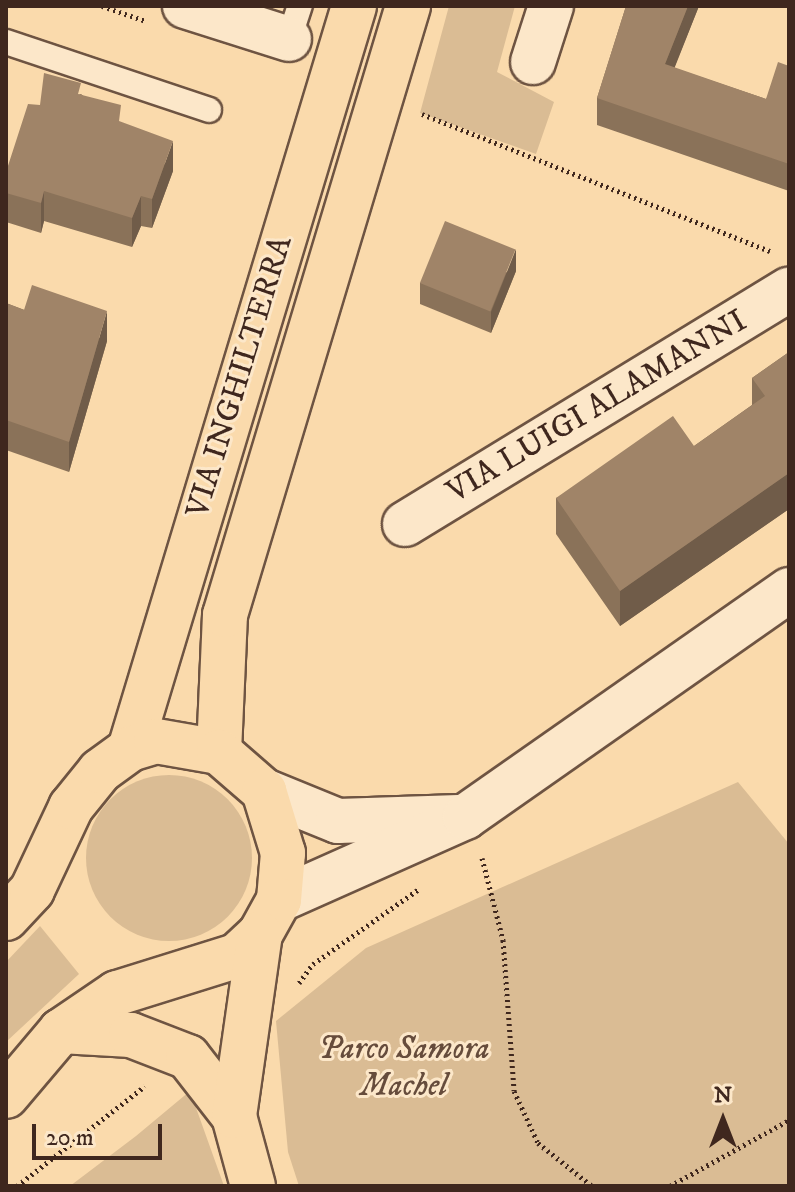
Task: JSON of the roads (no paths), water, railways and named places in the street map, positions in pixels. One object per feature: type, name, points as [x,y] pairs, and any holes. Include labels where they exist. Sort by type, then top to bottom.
[{"type":"main road","points":[[185,6],[294,22]]},
{"type":"main road","name":"VIA INGHILTERRA","points":[[130,749],[354,6]]},
{"type":"main road","name":"VIA INGHILTERRA","points":[[219,752],[225,615],[408,6]]},
{"type":"main road","points":[[533,62],[551,6]]},
{"type":"main road","name":"VIA LUIGI ALAMANNI","points":[[405,524],[782,272]]},
{"type":"main road","points":[[6,1096],[61,1031],[117,993],[236,956],[270,917],[472,834],[789,590]]},
{"type":"main road","points":[[6,918],[32,890],[71,807],[100,771],[130,749],[156,741],[219,752],[264,791],[338,821],[472,834]]},
{"type":"main road","points":[[234,1116],[283,853],[264,791]]},
{"type":"main road","points":[[61,1031],[131,1035],[188,1057],[234,1116],[253,1186]]},
{"type":"lane","points":[[6,42],[209,110]]},
{"type":"park label","name":"Parco Samora Machel","points":[[404,1068]]}]
